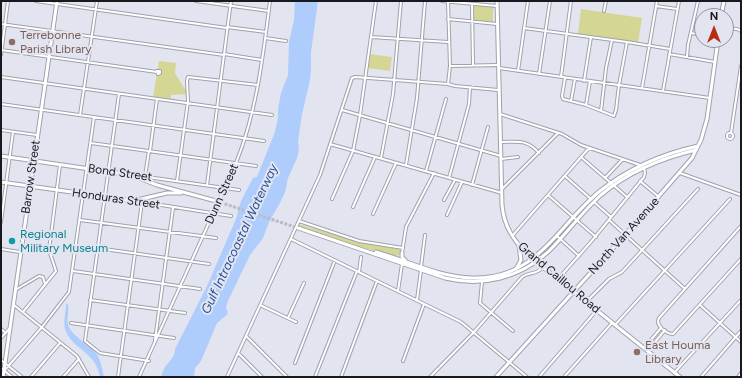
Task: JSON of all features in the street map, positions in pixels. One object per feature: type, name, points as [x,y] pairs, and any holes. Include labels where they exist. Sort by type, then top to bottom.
[{"type":"main road","name":"Grand Caillou Road","points":[[497,1],[498,90],[502,192],[504,219],[512,236],[519,246],[543,267],[680,377]]},
{"type":"main road","name":"Barrow Street","points":[[3,377],[57,2]]},
{"type":"main road","name":"North Van Avenue","points":[[496,377],[626,235],[680,174],[692,158],[707,119],[717,48]]},
{"type":"main road","points":[[368,251],[408,262],[456,280],[482,282],[512,275],[535,260],[558,238],[592,201],[612,184],[640,165],[669,154],[697,148]]},
{"type":"main road","points":[[612,184],[644,167],[697,148]]},
{"type":"main road","name":"Bond Street","points":[[1,156],[132,175]]},
{"type":"main road","points":[[132,175],[156,185],[216,201]]},
{"type":"main road","name":"Honduras Street","points":[[1,182],[142,202]]},
{"type":"main road","points":[[132,201],[167,193],[188,193]]},
{"type":"main road","points":[[298,228],[414,268],[428,269],[452,276],[472,278],[490,277],[516,269],[535,260]]},
{"type":"main road","points":[[516,269],[521,260],[519,246]]},
{"type":"main road","points":[[395,258],[399,257],[402,253],[403,258],[408,262]]},
{"type":"street","points":[[1,55],[8,1]]},
{"type":"street","points":[[36,1],[57,2],[95,9],[266,32]]},
{"type":"street","points":[[80,115],[96,1]]},
{"type":"street","points":[[196,1],[269,11]]},
{"type":"street","points":[[207,185],[231,1]]},
{"type":"street","name":"Dunn Street","points":[[139,377],[148,360],[157,335],[192,262],[246,138],[253,113],[258,85],[270,1]]},
{"type":"street","points":[[332,199],[353,151],[360,115],[376,1]]},
{"type":"street","points":[[381,158],[394,80],[401,1]]},
{"type":"street","points":[[406,165],[419,82],[424,1]]},
{"type":"street","points":[[442,1],[497,6]]},
{"type":"street","points":[[518,71],[528,1]]},
{"type":"street","points":[[539,74],[550,1]]},
{"type":"street","points":[[561,77],[571,1]]},
{"type":"street","points":[[604,11],[606,1]]},
{"type":"street","points":[[642,88],[657,1]]},
{"type":"street","points":[[663,91],[678,1]]},
{"type":"street","points":[[687,57],[698,1]]},
{"type":"street","points":[[448,2],[448,42],[450,66],[448,84]]},
{"type":"street","points":[[471,3],[473,66]]},
{"type":"street","points":[[656,6],[677,9]]},
{"type":"street","points":[[448,19],[497,24]]},
{"type":"street","points":[[1,24],[262,60]]},
{"type":"street","points":[[524,28],[627,42],[670,50]]},
{"type":"street","points":[[371,37],[448,42]]},
{"type":"street","points":[[584,81],[591,37]]},
{"type":"street","points":[[265,38],[286,41]]},
{"type":"street","points":[[601,111],[604,83],[612,40]]},
{"type":"street","points":[[565,78],[562,98],[586,105],[614,116],[627,42]]},
{"type":"street","points":[[1,50],[157,72]]},
{"type":"street","points":[[669,54],[715,62]]},
{"type":"street","points":[[450,66],[498,67],[584,81],[710,98]]},
{"type":"street","points":[[731,133],[741,66]]},
{"type":"street","points":[[177,181],[188,95],[188,76],[258,85]]},
{"type":"street","points":[[1,77],[272,115]]},
{"type":"street","points":[[227,377],[320,175],[353,77],[448,84],[498,90]]},
{"type":"street","points":[[571,101],[575,79]]},
{"type":"street","points":[[586,105],[590,81]]},
{"type":"street","points":[[449,178],[470,104],[470,87]]},
{"type":"street","points":[[119,94],[85,341],[97,353],[148,360]]},
{"type":"street","points":[[145,176],[158,99]]},
{"type":"street","points":[[426,171],[446,99]]},
{"type":"street","points":[[1,104],[264,141]]},
{"type":"street","points":[[342,110],[482,150],[501,157],[518,157]]},
{"type":"street","points":[[499,113],[558,133],[589,148],[640,165]]},
{"type":"street","points":[[12,377],[3,369],[9,366],[68,294],[73,271],[88,169],[94,117]]},
{"type":"street","points":[[472,185],[488,128]]},
{"type":"street","points":[[1,130],[37,136]]},
{"type":"street","points":[[1,222],[14,132]]},
{"type":"street","points":[[330,144],[472,185],[502,192],[558,133]]},
{"type":"street","points":[[501,142],[525,142],[533,146],[539,153]]},
{"type":"street","points":[[91,143],[256,166]]},
{"type":"street","points":[[512,236],[589,148]]},
{"type":"street","points":[[352,207],[375,157]]},
{"type":"street","points":[[581,157],[627,197]]},
{"type":"street","points":[[605,178],[623,159]]},
{"type":"street","points":[[373,214],[396,163]]},
{"type":"street","points":[[23,312],[56,271],[49,250],[60,165]]},
{"type":"street","points":[[558,279],[596,237],[640,181],[644,175],[644,167]]},
{"type":"street","points":[[402,253],[406,228],[434,173]]},
{"type":"street","points":[[680,174],[741,195]]},
{"type":"street","name":"Bond Street","points":[[132,175],[239,190]]},
{"type":"street","points":[[564,176],[611,217]]},
{"type":"street","points":[[444,200],[455,180]]},
{"type":"street","points":[[640,181],[659,197]]},
{"type":"street","points":[[447,215],[462,182]]},
{"type":"street","points":[[586,302],[609,279],[622,272],[698,189]]},
{"type":"street","points":[[548,195],[596,237]]},
{"type":"street","points":[[150,198],[149,202],[152,204]]},
{"type":"street","points":[[564,377],[665,271],[730,199]]},
{"type":"street","points":[[118,377],[142,202]]},
{"type":"street","name":"Honduras Street","points":[[142,202],[231,216]]},
{"type":"street","points":[[157,335],[162,284],[173,207]]},
{"type":"street","points":[[80,220],[216,238]]},
{"type":"street","points":[[609,220],[685,289]]},
{"type":"street","points":[[299,221],[359,241],[403,248]]},
{"type":"street","points":[[741,226],[658,319],[658,324],[661,328],[670,334],[673,334],[741,259]]},
{"type":"street","points":[[417,300],[425,235]]},
{"type":"street","points":[[558,238],[580,256]]},
{"type":"street","points":[[291,239],[461,322],[527,377]]},
{"type":"street","points":[[97,248],[209,264]]},
{"type":"street","points":[[1,249],[20,252]]},
{"type":"street","points":[[315,377],[358,271],[361,257]]},
{"type":"street","points":[[295,363],[335,260]]},
{"type":"street","points":[[398,291],[402,264]]},
{"type":"street","points":[[430,377],[492,313],[523,276],[539,272],[543,267]]},
{"type":"street","points":[[73,271],[200,289]]},
{"type":"street","points":[[15,289],[39,276],[43,277],[45,284]]},
{"type":"street","points":[[341,377],[377,281]]},
{"type":"street","points":[[482,282],[479,301],[513,331]]},
{"type":"street","points":[[288,318],[304,283]]},
{"type":"street","points":[[90,300],[185,313]]},
{"type":"street","points":[[674,373],[741,300]]},
{"type":"street","points":[[403,362],[424,304]]},
{"type":"street","points":[[13,305],[79,358],[89,377]]},
{"type":"street","points":[[260,305],[296,322]]},
{"type":"street","points":[[700,305],[741,342]]},
{"type":"street","points":[[538,377],[597,310]]},
{"type":"street","points":[[71,323],[174,338]]},
{"type":"street","points":[[1,338],[10,328]]},
{"type":"street","points":[[644,348],[661,328]]},
{"type":"street","points":[[1,329],[6,332]]},
{"type":"street","points":[[647,351],[665,330]]},
{"type":"street","points":[[701,377],[741,331]]},
{"type":"street","points":[[246,336],[287,377]]},
{"type":"street","points":[[31,377],[60,343]]},
{"type":"street","points":[[238,353],[262,377]]},
{"type":"street","points":[[63,377],[79,358]]},
{"type":"street","points":[[1,360],[22,377]]},
{"type":"street","points":[[738,377],[741,373]]},
{"type":"green space","points":[[473,5],[493,6],[493,22],[473,20]]},
{"type":"green space","points":[[581,9],[642,18],[638,43],[578,34]]},
{"type":"green space","points":[[369,54],[392,57],[390,71],[367,68]]},
{"type":"green space","points":[[159,61],[176,63],[175,73],[188,94],[171,95],[171,99],[153,97]]},
{"type":"green space","points":[[298,224],[359,242],[399,249],[401,253],[397,256],[364,248],[303,228]]},
{"type":"water","name":"Gulf Intracoastal Waterway","points":[[295,1],[318,1],[311,52],[310,80],[302,114],[298,141],[299,150],[288,178],[285,192],[269,222],[263,238],[250,255],[228,301],[226,307],[228,314],[217,323],[201,361],[195,368],[194,377],[161,377],[164,368],[173,357],[175,349],[207,286],[236,219],[241,201],[253,178],[257,177],[275,132],[281,93],[288,75],[289,42],[294,20]]},
{"type":"water","points":[[67,303],[69,327],[78,338],[96,353],[104,377],[100,377],[98,368],[94,361],[68,336],[64,323]]},
{"type":"tunnel","points":[[216,201],[298,228]]},
{"type":"place","name":"Terrebonne Parish Library","points":[[12,42]]},
{"type":"place","name":"Regional Military Museum","points":[[12,241]]},
{"type":"place","name":"East Houma Library","points":[[637,352]]}]
